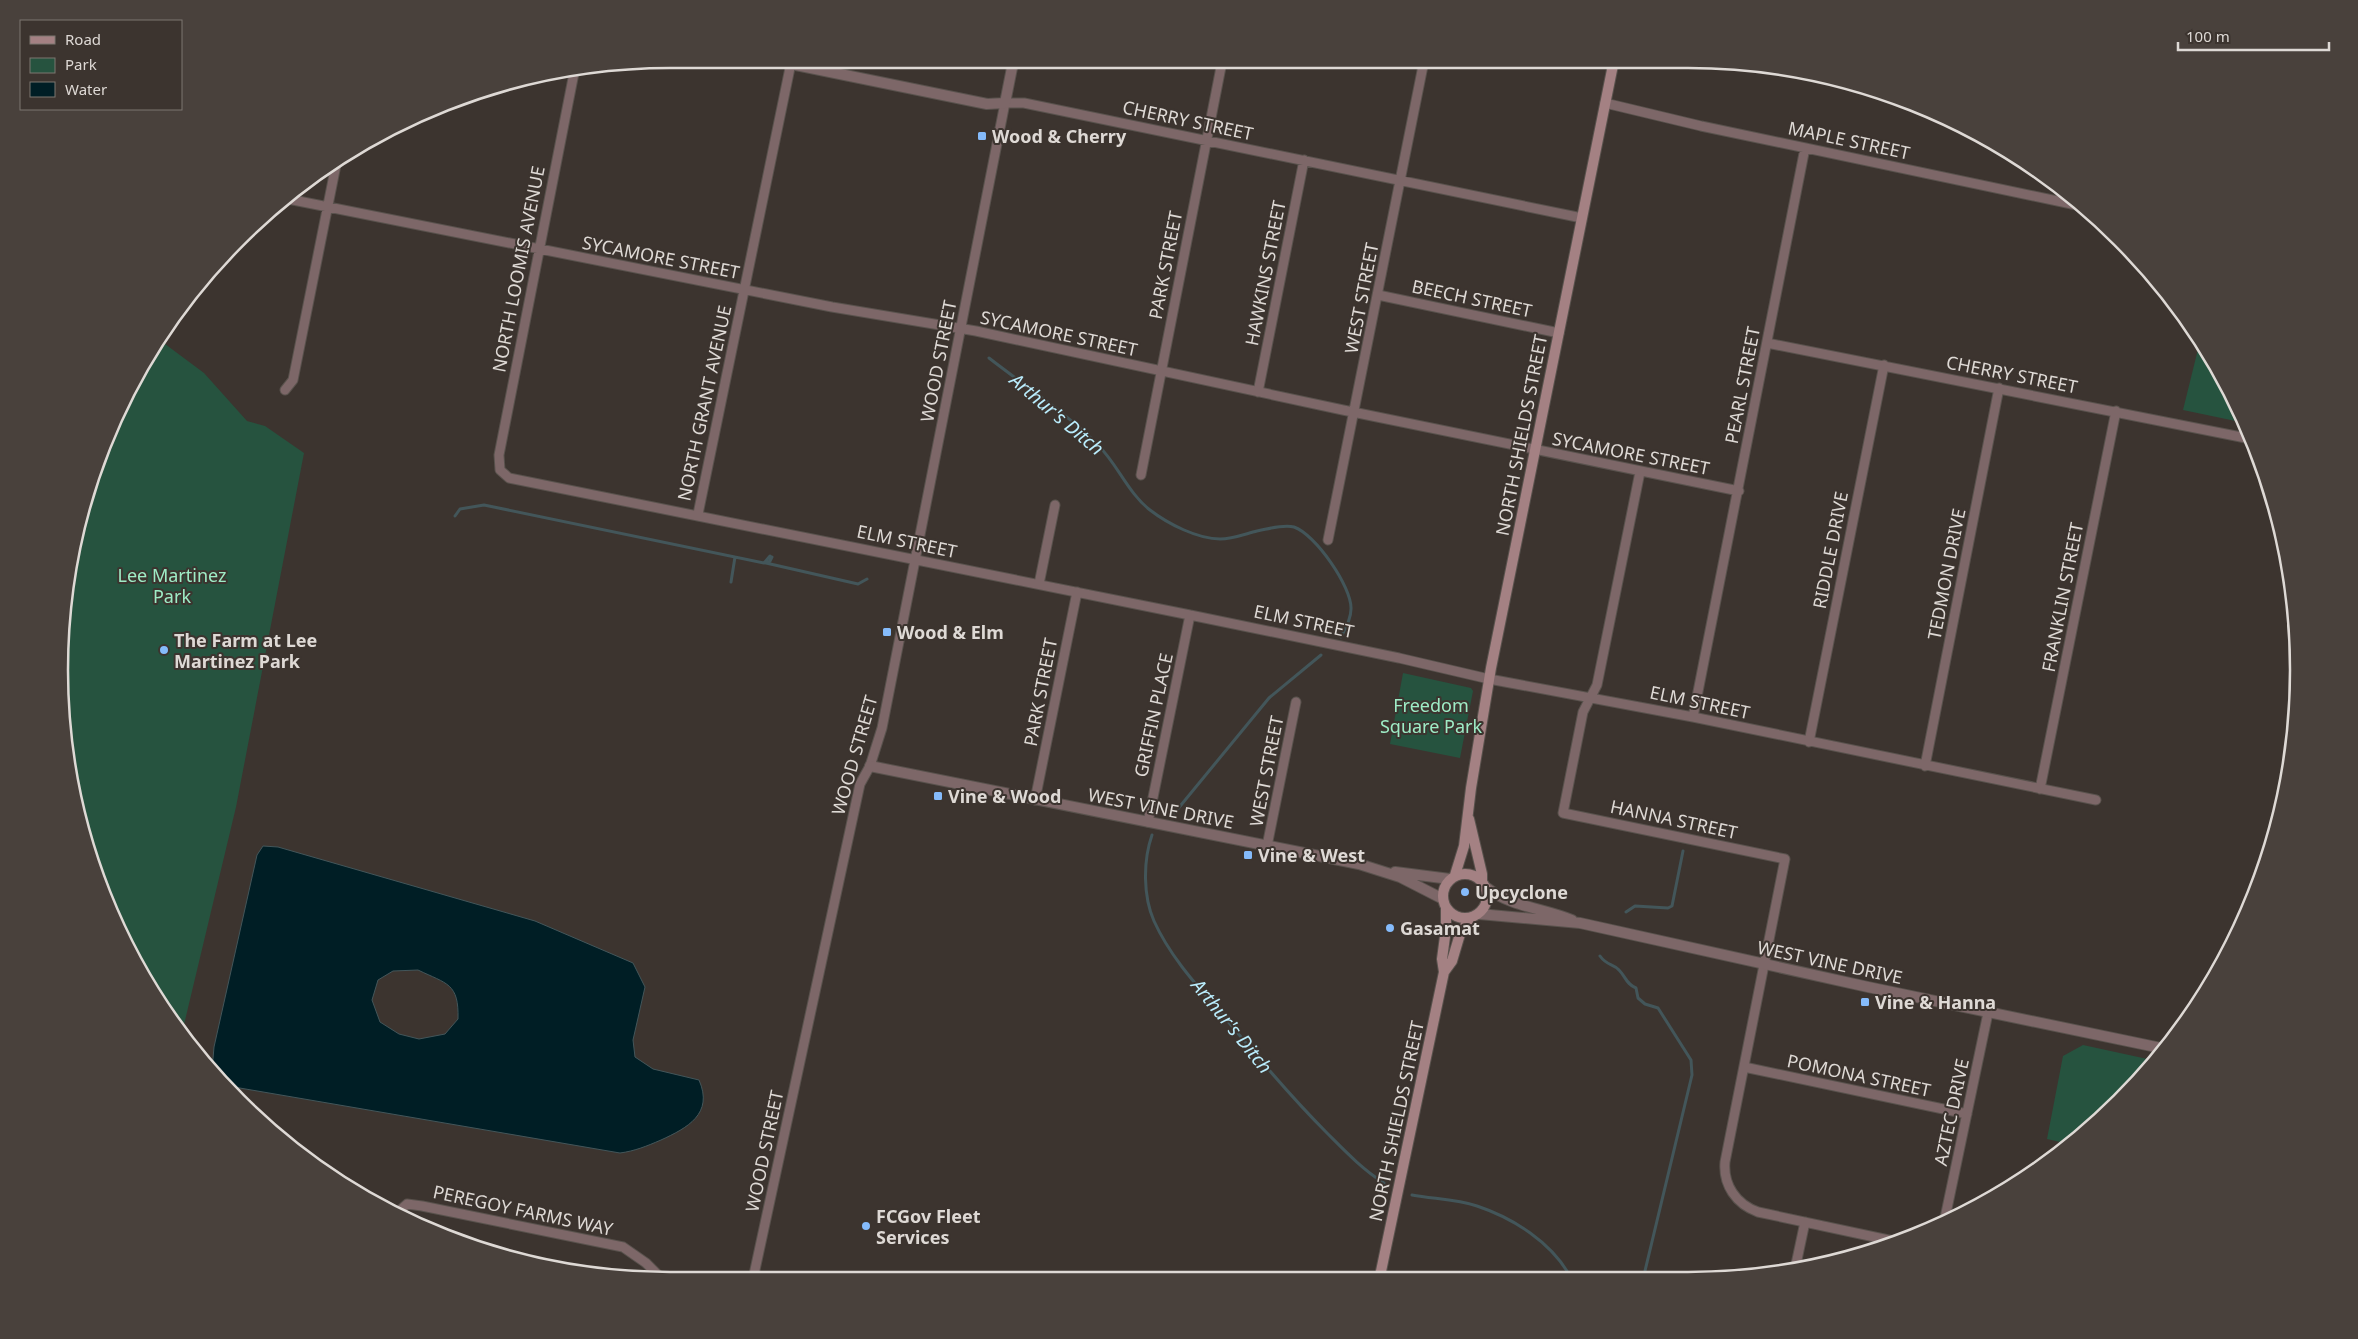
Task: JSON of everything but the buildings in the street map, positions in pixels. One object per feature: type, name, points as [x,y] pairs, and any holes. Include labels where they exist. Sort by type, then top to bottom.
[{"type":"main road","name":"NORTH SHIELDS STREET","points":[[1452,877],[1462,856],[1489,679],[1613,67]]},
{"type":"main road","name":"NORTH SHIELDS STREET","points":[[1469,818],[1484,885]]},
{"type":"main road","points":[[1469,874],[1484,885],[1488,900],[1475,916],[1459,917],[1444,904],[1444,889],[1452,877],[1469,874]]},
{"type":"main road","name":"NORTH SHIELDS STREET","points":[[1381,1272],[1444,972],[1442,958],[1446,929],[1444,904]]},
{"type":"main road","name":"NORTH SHIELDS STREET","points":[[1444,972],[1452,961],[1460,934],[1475,916]]},
{"type":"street","name":"NORTH GRANT AVENUE","points":[[698,514],[788,67]]},
{"type":"street","name":"CHERRY STREET","points":[[804,67],[987,104],[1022,102],[1582,218]]},
{"type":"street","name":"WOOD STREET","points":[[754,1272],[860,784],[870,766],[882,728],[1012,67]]},
{"type":"street","name":"PARK STREET","points":[[1141,475],[1221,67]]},
{"type":"street","name":"WEST STREET","points":[[1328,540],[1402,181],[1423,67]]},
{"type":"street","name":"NORTH LOOMIS AVENUE","points":[[505,475],[500,470],[499,455],[572,76]]},
{"type":"street","name":"MAPLE STREET","points":[[1605,103],[1805,148],[2069,203]]},
{"type":"street","name":"PEARL STREET","points":[[1693,716],[1739,491],[1805,148]]},
{"type":"street","name":"HAWKINS STREET","points":[[1258,392],[1304,160]]},
{"type":"street","points":[[285,390],[293,380],[335,169]]},
{"type":"street","name":"SYCAMORE STREET","points":[[293,200],[744,290],[962,329],[1355,413],[1739,491]]},
{"type":"street","name":"BEECH STREET","points":[[1378,295],[1559,333]]},
{"type":"street","name":"CHERRY STREET","points":[[1767,343],[2244,438]]},
{"type":"street","name":"RIDDLE DRIVE","points":[[1809,742],[1884,365]]},
{"type":"street","name":"TEDMON DRIVE","points":[[1925,766],[1999,388]]},
{"type":"street","name":"FRANKLIN STREET","points":[[2040,789],[2116,411]]},
{"type":"street","name":"HANNA STREET","points":[[1640,472],[1597,686],[1583,712],[1563,813],[1785,859],[1725,1168],[1726,1180],[1733,1195],[1749,1209],[1805,1222]]},
{"type":"street","name":"ELM STREET","points":[[505,475],[1399,658],[1489,679],[1693,716],[1809,742],[2096,800]]},
{"type":"street","points":[[1039,584],[1056,505]]},
{"type":"street","name":"PARK STREET","points":[[1035,800],[1077,592]]},
{"type":"street","name":"GRIFFIN PLACE","points":[[1148,822],[1190,615]]},
{"type":"street","name":"WEST STREET","points":[[1267,846],[1296,702]]},
{"type":"street","name":"WEST VINE DRIVE","points":[[870,766],[1267,846],[1386,872],[1452,877]]},
{"type":"street","name":"WEST VINE DRIVE","points":[[1386,872],[1444,904]]},
{"type":"street","name":"WEST VINE DRIVE","points":[[1484,885],[1502,899],[1554,912],[1580,924]]},
{"type":"street","name":"WEST VINE DRIVE","points":[[1475,916],[1580,924],[1988,1013],[2157,1047]]},
{"type":"street","name":"AZTEC DRIVE","points":[[1946,1213],[1988,1013]]},
{"type":"street","name":"POMONA STREET","points":[[1744,1067],[1967,1114]]},
{"type":"street","name":"PEREGOY FARMS WAY","points":[[402,1208],[407,1204],[422,1206],[623,1247],[654,1271]]},
{"type":"street","points":[[1797,1261],[1805,1222],[1884,1239]]},
{"type":"green space","name":"Lee Martinez Park","points":[[164,343],[204,373],[247,421],[265,426],[304,453],[236,807],[184,1025],[148,970],[130,936],[113,900],[99,863],[79,787],[69,709],[69,630],[79,552],[88,514],[99,476],[113,439],[148,368]]},
{"type":"green space","points":[[2198,349],[2237,421],[2183,410]]},
{"type":"green space","name":"Freedom Square Park","points":[[1403,673],[1471,688],[1473,691],[1460,758],[1390,744]]},
{"type":"green space","points":[[2083,1045],[2147,1059],[2114,1095],[2061,1142],[2047,1139],[2063,1056]]},
{"type":"water","points":[[263,846],[278,847],[535,921],[633,963],[645,987],[633,1040],[635,1057],[653,1069],[699,1080],[703,1092],[703,1102],[695,1118],[680,1130],[641,1148],[620,1153],[237,1088],[213,1061],[214,1047],[257,855]],"holes":[[[418,970],[444,982],[453,991],[458,1007],[458,1019],[445,1034],[419,1039],[399,1034],[380,1022],[372,1000],[378,980],[393,971]]]},
{"type":"waterway","name":"Arthur's Ditch","points":[[989,358],[1086,433],[1105,453],[1142,503],[1174,525],[1193,534],[1220,539],[1280,526],[1294,527],[1303,532],[1322,550],[1331,562],[1350,599],[1350,616],[1341,637]]},
{"type":"waterway","points":[[455,516],[460,509],[484,505],[764,563],[770,556]]},
{"type":"waterway","points":[[731,582],[735,557]]},
{"type":"waterway","points":[[766,563],[772,557]]},
{"type":"waterway","points":[[766,563],[858,584],[867,579]]},
{"type":"waterway","name":"Arthur's Ditch","points":[[1172,816],[1269,698],[1321,655]]},
{"type":"waterway","name":"Arthur's Ditch","points":[[1152,835],[1147,856],[1146,890],[1154,921],[1171,951],[1202,992],[1303,1108],[1354,1160],[1384,1183]]},
{"type":"waterway","points":[[1626,912],[1635,906],[1668,908],[1672,906],[1683,851]]},
{"type":"waterway","points":[[1600,956],[1605,962],[1617,968],[1628,982],[1636,988],[1638,998],[1645,1004],[1658,1008],[1691,1060],[1692,1075],[1645,1272]]},
{"type":"waterway","name":"Arthur's Ditch","points":[[1412,1195],[1453,1200],[1477,1206],[1504,1217],[1542,1242],[1553,1252],[1567,1272]]},
{"type":"place","name":"Wood & Cherry","points":[[982,136]]},
{"type":"place","name":"Wood & Elm","points":[[887,632]]},
{"type":"place","name":"The Farm at Lee Martinez Park","points":[[164,650]]},
{"type":"place","name":"Vine & Wood","points":[[938,796]]},
{"type":"place","name":"Vine & West","points":[[1248,855]]},
{"type":"place","name":"Upcyclone","points":[[1465,892]]},
{"type":"place","name":"Gasamat","points":[[1390,928]]},
{"type":"place","name":"Vine & Hanna","points":[[1865,1002]]},
{"type":"place","name":"FCGov Fleet Services","points":[[866,1226]]}]
